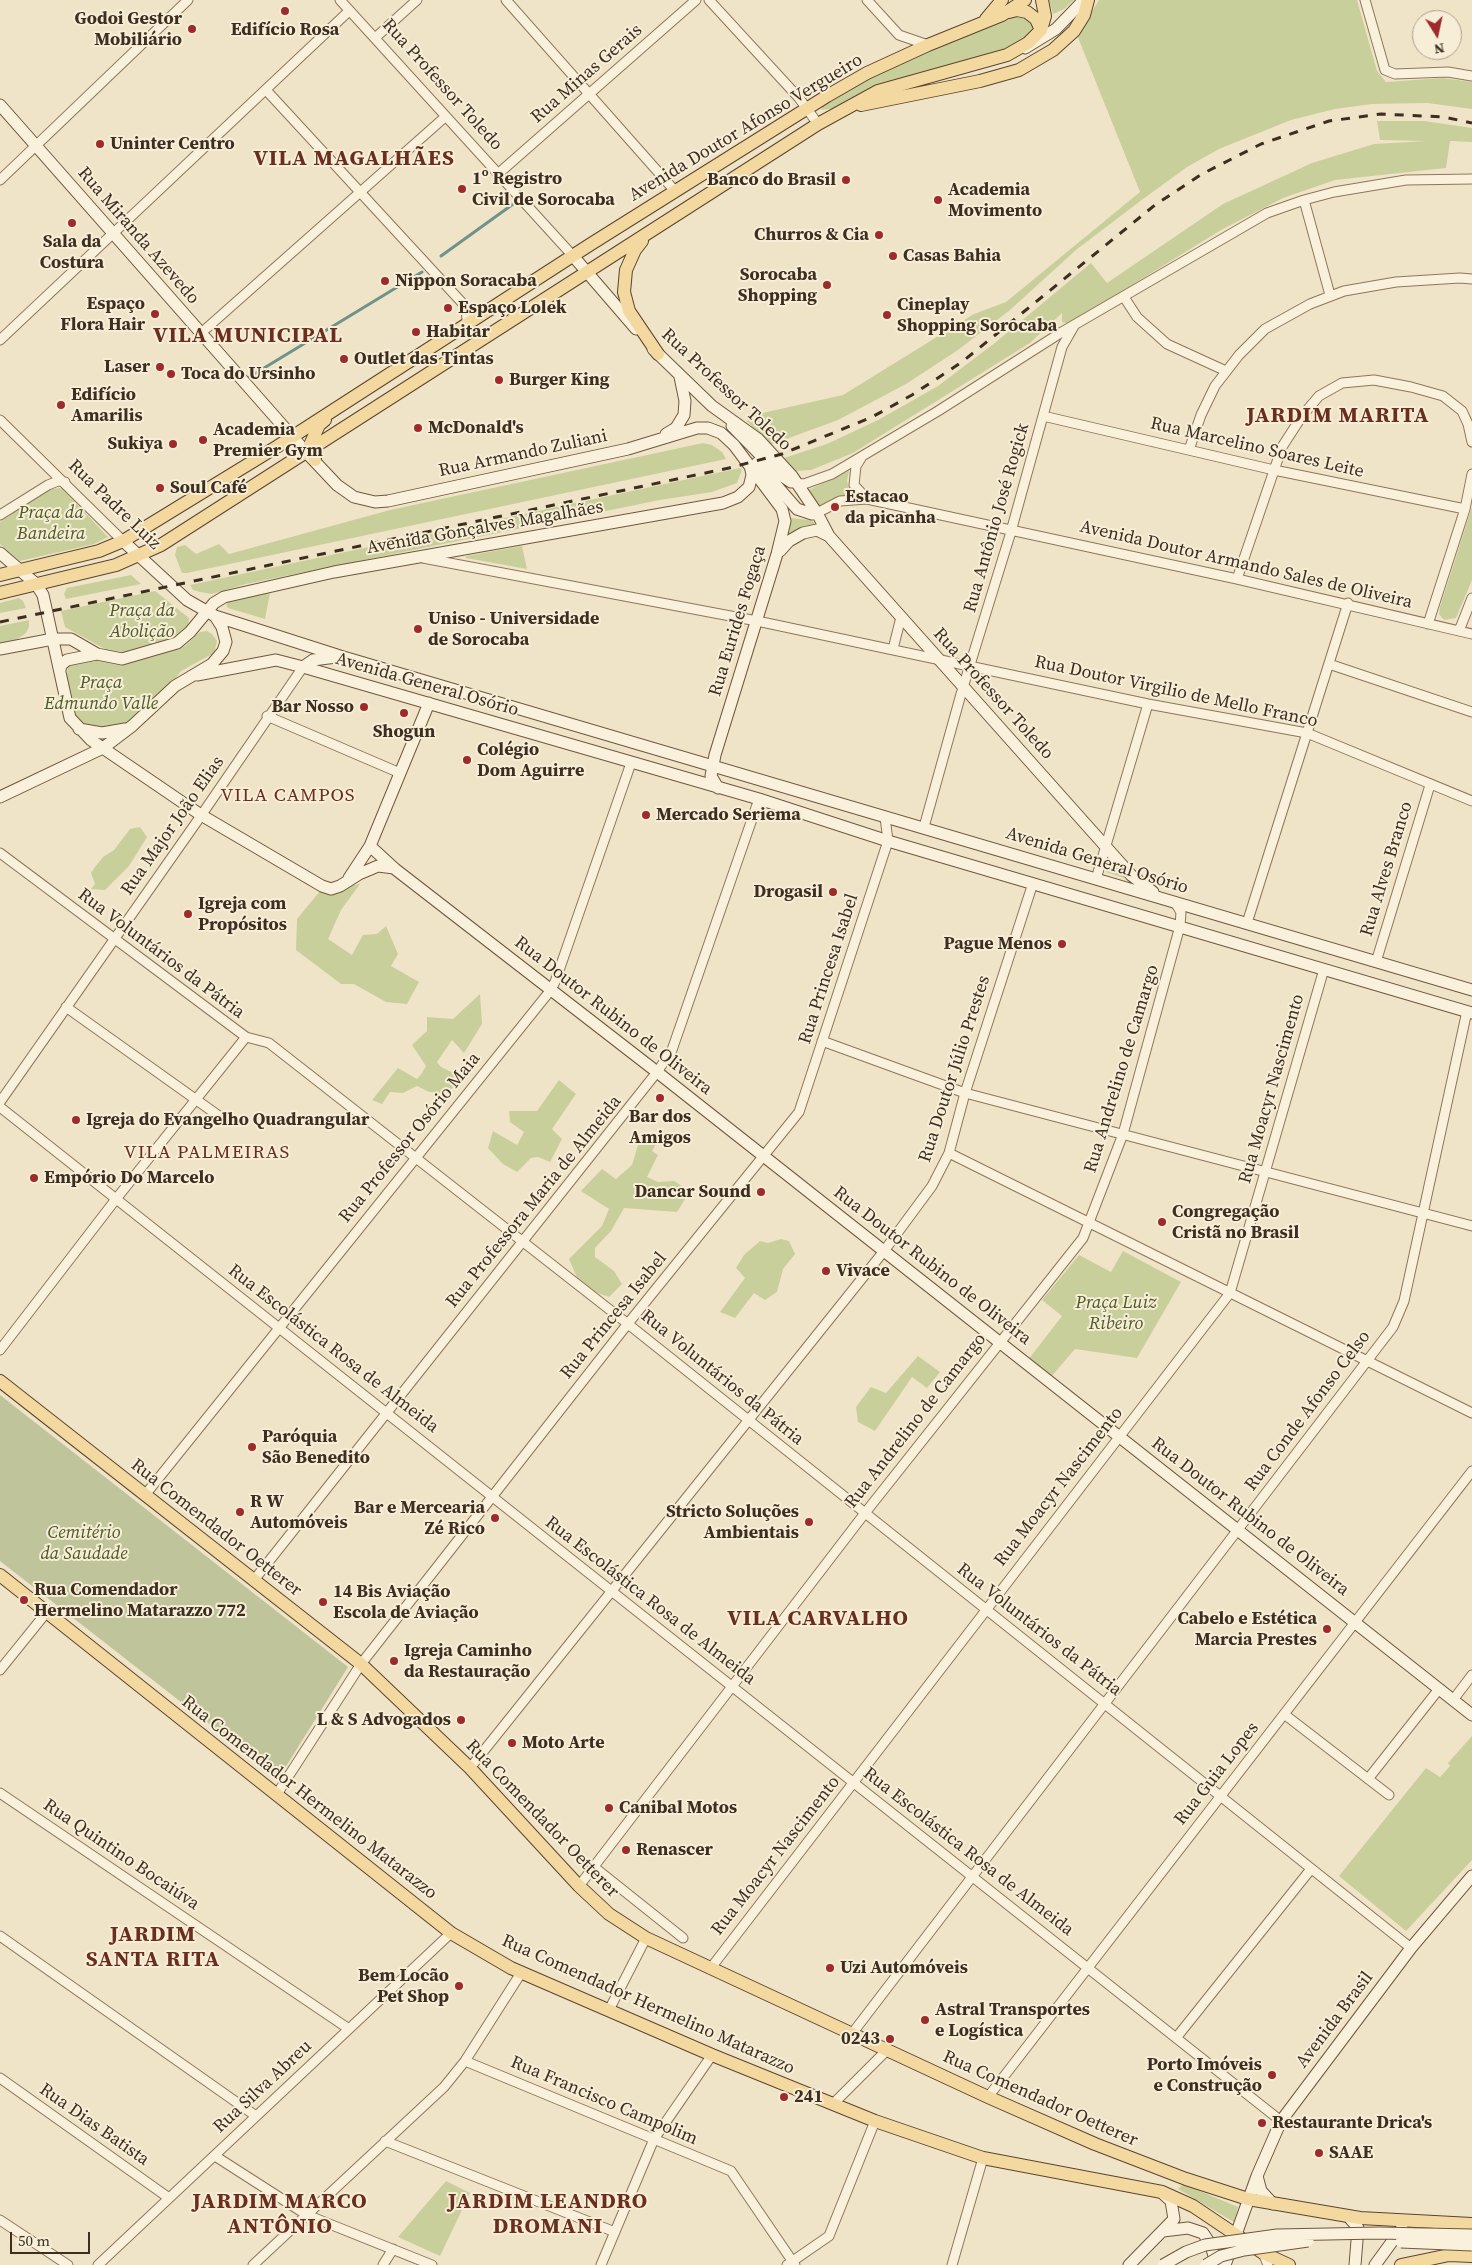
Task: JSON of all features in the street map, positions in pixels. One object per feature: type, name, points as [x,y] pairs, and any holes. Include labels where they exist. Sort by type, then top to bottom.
[{"type":"main road","points":[[982,23],[1002,0]]},
{"type":"main road","name":"Avenida Doutor Afonso Vergueiro","points":[[0,575],[99,551],[124,540],[338,408],[675,191],[867,73],[1002,14],[1025,0]]},
{"type":"main road","points":[[1041,30],[1044,16],[1042,0]]},
{"type":"main road","name":"Avenida Doutor Afonso Vergueiro","points":[[0,593],[106,568],[161,545],[818,124],[878,91],[1007,55],[1035,44],[1084,0]]},
{"type":"main road","points":[[844,109],[980,81],[1019,70],[1053,50],[1074,31],[1084,15],[1088,0]]},
{"type":"main road","points":[[1002,14],[1023,10],[1036,20],[1041,30]]},
{"type":"main road","name":"Avenida Doutor Afonso Vergueiro","points":[[1007,55],[1034,40],[1041,30]]},
{"type":"main road","name":"Rua Miranda Azevedo","points":[[0,105],[200,334],[292,436],[307,450]]},
{"type":"main road","points":[[654,229],[635,250],[626,270],[624,285],[628,311],[658,354]]},
{"type":"main road","name":"Rua Professor Toledo","points":[[573,256],[586,273],[680,377],[723,414],[758,439],[795,483],[817,513],[829,536],[962,688],[1138,883],[1162,899]]},
{"type":"main road","points":[[656,440],[676,428],[682,420],[685,401],[680,377]]},
{"type":"main road","points":[[315,460],[307,450],[312,437],[319,425],[338,408]]},
{"type":"main road","name":"Rua Armando Zuliani","points":[[315,460],[337,485],[354,497],[375,502],[388,501],[628,449],[697,428],[723,414]]},
{"type":"main road","points":[[697,428],[710,426],[728,434],[797,509],[812,514],[817,513]]},
{"type":"main road","name":"Rua Armando Zuliani","points":[[697,428],[708,428],[721,433]]},
{"type":"main road","name":"Rua Professor Toledo","points":[[721,433],[750,464],[768,489]]},
{"type":"main road","name":"Avenida Gonçalves Magalhães","points":[[210,614],[214,603],[224,597],[334,572],[422,558],[723,503],[738,498],[749,487],[752,475],[750,464]]},
{"type":"main road","name":"Rua Eurides Fogaça","points":[[712,766],[778,554],[785,521],[782,509],[768,489]]},
{"type":"main road","points":[[778,554],[789,541],[803,533],[817,530],[829,536]]},
{"type":"main road","name":"Rua Padre Luiz","points":[[124,540],[187,600],[210,614]]},
{"type":"main road","points":[[0,554],[36,584],[45,602],[68,712],[78,728],[103,748],[201,815],[322,886],[331,889],[378,866],[395,868]]},
{"type":"main road","points":[[0,797],[103,748],[132,726],[174,686],[197,675],[212,664],[224,651],[226,637],[210,614],[199,622],[183,639],[157,649],[122,659],[97,654],[67,660],[61,665],[60,670]]},
{"type":"main road","name":"Avenida General Osório","points":[[210,614],[340,656],[1472,990]]},
{"type":"main road","points":[[0,650],[53,639],[78,641],[97,654]]},
{"type":"main road","points":[[303,667],[313,660],[340,656]]},
{"type":"main road","name":"Avenida General Osório","points":[[197,675],[276,660],[303,667],[759,799],[888,840],[1469,1012]]},
{"type":"main road","points":[[347,881],[370,846],[429,703]]},
{"type":"main road","points":[[78,728],[108,732],[132,726]]},
{"type":"main road","points":[[712,766],[712,781],[718,788]]},
{"type":"main road","name":"Rua Doutor Rubino de Oliveira","points":[[370,846],[550,991],[657,1072],[1472,1715]]},
{"type":"main road","name":"Rua Comendador Oetterer","points":[[0,1381],[361,1664],[470,1768],[579,1886],[609,1914],[646,1938],[851,2035],[988,2097],[1136,2160],[1248,2199],[1348,2216],[1472,2224]]},
{"type":"main road","name":"Rua Comendador Hermelino Matarazzo","points":[[0,1575],[451,1932],[521,1973],[712,2055],[875,2121],[983,2158],[1157,2190],[1193,2206],[1236,2235],[1266,2259],[1289,2265]]},
{"type":"main road","name":"Avenida Brasil","points":[[1225,2265],[1256,2176],[1280,2121],[1411,1948],[1472,1876]]},
{"type":"main road","points":[[1256,2176],[1261,2191],[1273,2204]]},
{"type":"main road","points":[[1130,2265],[1174,2219],[1171,2202],[1157,2190]]},
{"type":"main road","points":[[1348,2216],[1358,2228],[1355,2265]]},
{"type":"main road","points":[[1375,2265],[1408,2219]]},
{"type":"main road","points":[[1162,2232],[1188,2228],[1203,2233],[1211,2245],[1214,2265]]},
{"type":"main road","points":[[1164,2265],[1186,2252],[1205,2245],[1270,2236],[1370,2233],[1472,2235]]},
{"type":"main road","points":[[1206,2265],[1221,2256],[1244,2250],[1315,2241],[1385,2241],[1472,2245]]},
{"type":"main road","points":[[1401,2265],[1472,2256]]},
{"type":"street","points":[[0,180],[188,0]]},
{"type":"street","name":"Rua Professor Toledo","points":[[340,0],[573,256]]},
{"type":"street","points":[[375,38],[417,0]]},
{"type":"street","points":[[506,0],[675,191]]},
{"type":"street","name":"Rua Minas Gerais","points":[[499,173],[696,0]]},
{"type":"street","points":[[709,0],[807,109],[818,124]]},
{"type":"street","points":[[867,0],[899,35],[928,45]]},
{"type":"street","points":[[1365,0],[1385,70],[1395,74],[1448,72],[1472,76]]},
{"type":"street","points":[[0,340],[349,11]]},
{"type":"street","points":[[266,90],[466,307],[467,320],[464,328]]},
{"type":"street","points":[[200,334],[445,116]]},
{"type":"street","points":[[795,483],[800,480],[814,482],[861,458],[1050,340],[1267,213],[1334,192],[1406,180],[1472,179]]},
{"type":"street","points":[[1304,200],[1330,295]]},
{"type":"street","points":[[1188,450],[1201,415],[1215,386],[1239,355],[1265,329],[1330,295],[1396,282],[1472,279]]},
{"type":"street","points":[[1124,297],[1137,317],[1167,344],[1226,371]]},
{"type":"street","name":"Rua Antônio José Rogick","points":[[924,827],[962,688],[1012,529],[1059,361],[1066,339],[1075,325]]},
{"type":"street","points":[[1050,340],[1059,361]]},
{"type":"street","points":[[1237,579],[1282,447],[1302,416],[1319,396],[1342,383],[1374,380],[1411,387],[1443,396],[1462,412],[1468,424],[1472,442]]},
{"type":"street","name":"Rua Marcelino Soares Leite","points":[[1043,416],[1274,470],[1465,509]]},
{"type":"street","name":"Rua Padre Luiz","points":[[0,420],[124,540]]},
{"type":"street","points":[[861,458],[856,466],[854,485],[867,499]]},
{"type":"street","points":[[1428,624],[1465,509],[1472,474]]},
{"type":"street","points":[[0,514],[48,485],[58,481],[65,482]]},
{"type":"street","name":"Avenida Doutor Armando Sales de Oliveira","points":[[817,513],[840,501],[867,499],[1348,603],[1472,634]]},
{"type":"street","name":"Rua Doutor Virgilio de Mello Franco","points":[[422,558],[757,621],[1148,704],[1307,733],[1472,801]]},
{"type":"street","points":[[1459,631],[1472,598]]},
{"type":"street","points":[[1247,923],[1348,603]]},
{"type":"street","points":[[893,649],[901,617]]},
{"type":"street","points":[[1329,664],[1472,712]]},
{"type":"street","name":"Rua Major João Elias","points":[[0,1102],[201,815],[267,716],[303,667]]},
{"type":"street","points":[[1096,879],[1148,704]]},
{"type":"street","points":[[267,716],[400,773]]},
{"type":"street","name":"Rua Professor Osório Maia","points":[[145,1495],[550,991],[555,982],[631,763]]},
{"type":"street","name":"Rua Alves Branco","points":[[1376,962],[1430,784]]},
{"type":"street","name":"Rua Professora Maria de Almeida","points":[[254,1580],[657,1072],[672,1050],[759,799]]},
{"type":"street","name":"Rua Princesa Isabel","points":[[277,1794],[361,1664],[628,1324],[799,1112],[888,840],[885,817]]},
{"type":"street","name":"Rua Voluntários da Pátria","points":[[0,853],[246,1037],[269,1043],[748,1419],[1411,1948]]},
{"type":"street","name":"Rua Doutor Júlio Prestes","points":[[470,1768],[610,1590],[884,1251],[932,1186],[949,1153],[965,1092],[1032,883]]},
{"type":"street","points":[[1176,904],[1181,912],[1180,926]]},
{"type":"street","name":"Rua Andrelino de Camargo","points":[[579,1886],[865,1513],[1083,1238],[1123,1134],[1180,926]]},
{"type":"street","name":"Rua Moacyr Nascimento","points":[[710,1969],[1230,1292],[1324,969]]},
{"type":"street","points":[[66,1007],[226,1121]]},
{"type":"street","name":"Rua Conde Afonso Celso","points":[[851,2035],[1392,1327],[1404,1301],[1469,1012]]},
{"type":"street","points":[[0,1350],[116,1199],[246,1037]]},
{"type":"street","points":[[822,1041],[965,1092],[1472,1226]]},
{"type":"street","name":"Rua Escolástica Rosa de Almeida","points":[[0,1107],[1280,2121]]},
{"type":"street","points":[[949,1153],[1472,1413]]},
{"type":"street","name":"Rua Guia Lopes","points":[[988,2097],[1472,1471]]},
{"type":"street","points":[[0,1670],[46,1613]]},
{"type":"street","points":[[1453,1700],[1472,1676]]},
{"type":"street","points":[[1368,1779],[1439,1689]]},
{"type":"street","points":[[1284,1714],[1389,1795]]},
{"type":"street","name":"Rua Quintino Bocaiúva","points":[[0,1793],[349,2029]]},
{"type":"street","name":"Rua Comendador Oetterer","points":[[594,1867],[683,1938]]},
{"type":"street","points":[[1176,2038],[1311,1869]]},
{"type":"street","name":"Rua Silva Abreu","points":[[98,2265],[451,1932]]},
{"type":"street","points":[[0,1936],[256,2116]]},
{"type":"street","points":[[610,2010],[646,1938]]},
{"type":"street","points":[[253,2265],[444,2087],[465,2061],[521,1973]]},
{"type":"street","points":[[833,2104],[886,2051]]},
{"type":"street","points":[[601,2265],[654,2139],[712,2055]]},
{"type":"street","name":"Rua Francisco Campolim","points":[[465,2061],[731,2171],[791,2264]]},
{"type":"street","name":"Rua Dias Batista","points":[[0,2078],[169,2198]]},
{"type":"street","points":[[791,2264],[829,2236],[875,2121]]},
{"type":"street","points":[[385,2141],[615,2232]]},
{"type":"street","points":[[215,2156],[307,2215],[432,2265]]},
{"type":"street","points":[[952,2265],[983,2158]]},
{"type":"street","points":[[0,2220],[68,2265]]},
{"type":"street","points":[[383,2265],[392,2249]]},
{"type":"street","points":[[392,2249],[393,2265]]},
{"type":"green space","points":[[1049,0],[1074,0],[1064,9],[1053,14]]},
{"type":"green space","points":[[1099,0],[1357,0],[1377,71],[1386,82],[1443,78],[1472,82],[1472,109],[1427,103],[1372,104],[1335,109],[1291,120],[1219,149],[1187,167],[1076,250],[1010,310],[958,350],[906,384],[838,420],[770,445],[747,421],[749,416],[843,395],[974,314],[1006,302],[1140,192],[1077,35]]},
{"type":"green space","points":[[1018,15],[1028,17],[1034,31],[1019,45],[918,73],[879,86],[836,108],[821,110],[824,104],[900,62]]},
{"type":"green space","points":[[1377,121],[1424,121],[1472,128],[1472,142],[1450,141],[1446,168],[1335,180],[1283,198],[1221,230],[1069,324],[1062,322],[1062,313],[1030,343],[853,453],[811,470],[795,471],[781,459],[827,444],[878,420],[938,386],[996,342],[1091,263],[1107,283],[1223,204],[1312,163],[1374,144],[1426,141],[1380,140]]},
{"type":"green space","points":[[703,443],[712,445],[722,452],[726,459],[187,573],[182,573],[175,555],[177,547],[185,545],[196,554],[219,544],[229,554],[390,510]]},
{"type":"green space","points":[[740,468],[742,470],[737,483],[712,492],[660,500],[246,584],[212,594],[193,590],[190,585]]},
{"type":"green space","points":[[849,471],[847,481],[849,489],[854,494],[838,497],[818,506],[806,491]]},
{"type":"green space","name":"Praça da Bandeira","points":[[62,488],[108,537],[94,544],[20,561],[0,544],[0,522],[50,489]]},
{"type":"green space","points":[[1472,507],[1472,580],[1456,618],[1444,620],[1439,614],[1440,607]]},
{"type":"green space","points":[[791,518],[809,520],[814,522],[815,526],[790,534],[788,533]]},
{"type":"green space","points":[[522,546],[527,569],[466,558],[466,556]]},
{"type":"green space","points":[[131,575],[141,584],[66,599],[64,594],[67,588]]},
{"type":"green space","name":"Praça da Abolição","points":[[155,591],[189,618],[188,627],[153,646],[120,654],[112,653],[65,627],[61,611]]},
{"type":"green space","points":[[270,593],[265,619],[228,608],[226,605],[230,599]]},
{"type":"green space","points":[[19,598],[23,601],[26,608],[0,613],[0,603]]},
{"type":"green space","points":[[29,620],[29,627],[26,633],[16,640],[0,643],[0,626]]},
{"type":"green space","name":"Praça Edmundo Valle","points":[[207,631],[217,641],[214,653],[181,671],[172,683],[129,724],[99,728],[83,724],[69,711],[66,690],[68,663],[94,657],[122,663],[185,646],[200,632]]},
{"type":"green space","points":[[140,827],[147,837],[129,866],[105,890],[91,889],[95,884],[91,873],[95,867],[103,857],[114,850],[130,829]]},
{"type":"green space","points":[[1111,859],[1124,878],[1106,872],[1108,861]]},
{"type":"green space","points":[[360,884],[341,910],[328,939],[352,955],[363,935],[377,934],[386,926],[398,954],[391,966],[419,982],[407,1004],[386,1002],[354,984],[341,984],[296,950],[297,919],[320,891]]},
{"type":"green space","points":[[480,994],[482,1024],[464,1053],[452,1040],[437,1062],[441,1067],[460,1076],[449,1093],[429,1092],[417,1086],[403,1093],[390,1092],[382,1104],[372,1100],[398,1068],[417,1079],[422,1073],[426,1066],[412,1045],[427,1031],[427,1017],[453,1019]]},
{"type":"green space","points":[[559,1080],[576,1094],[552,1129],[562,1139],[550,1162],[538,1157],[531,1158],[517,1172],[503,1164],[488,1148],[493,1131],[517,1145],[524,1132],[510,1122],[509,1111],[537,1111]]},
{"type":"green space","points":[[653,1136],[659,1139],[652,1151],[658,1155],[647,1177],[658,1182],[674,1181],[690,1191],[677,1212],[624,1208],[611,1231],[595,1248],[595,1257],[614,1271],[622,1284],[609,1297],[581,1287],[569,1259],[602,1226],[609,1209],[581,1191],[602,1169],[616,1179],[632,1165],[638,1145],[644,1145]]},
{"type":"green space","points":[[781,1239],[789,1241],[795,1254],[783,1269],[777,1292],[765,1300],[754,1293],[735,1318],[720,1312],[745,1278],[736,1268],[744,1255],[760,1241],[768,1243]]},
{"type":"green space","name":"Praça Luiz Ribeiro","points":[[1123,1251],[1181,1282],[1137,1358],[1075,1349],[1051,1377],[1028,1360],[1062,1316],[1042,1300],[1079,1255],[1111,1272]]},
{"type":"green space","points":[[918,1356],[940,1372],[927,1388],[912,1377],[875,1431],[858,1422],[856,1407],[871,1387],[886,1393]]},
{"type":"green space","name":"Cemitério da Saudade","points":[[0,1395],[348,1667],[280,1776],[276,1776],[0,1561]]},
{"type":"green space","points":[[1472,1736],[1472,1860],[1406,1931],[1339,1876],[1426,1768],[1440,1777],[1450,1766],[1448,1763]]},
{"type":"green space","points":[[446,2181],[470,2193],[440,2256],[398,2237]]},
{"type":"green space","points":[[1183,2184],[1238,2207],[1234,2222],[1178,2189]]},
{"type":"waterway","points":[[441,256],[516,202]]},
{"type":"waterway","points":[[246,379],[422,272]]},
{"type":"railway","points":[[0,622],[729,468],[782,454],[872,417],[912,395],[962,362],[1155,205],[1202,174],[1261,144],[1329,121],[1381,114],[1444,117],[1472,123]]},
{"type":"place","name":"Edifício Rosa","points":[[285,11]]},
{"type":"place","name":"Godoi Gestor Mobiliário","points":[[192,29]]},
{"type":"place","name":"Uninter Centro","points":[[100,144]]},
{"type":"place","name":"Banco do Brasil","points":[[846,180]]},
{"type":"place","name":"1º Registro Civil de Sorocaba","points":[[462,189]]},
{"type":"place","name":"Academia Movimento","points":[[938,200]]},
{"type":"place","name":"Sala da Costura","points":[[72,223]]},
{"type":"place","name":"Churros & Cia","points":[[879,235]]},
{"type":"place","name":"Casas Bahia","points":[[893,256]]},
{"type":"place","name":"Nippon Soracaba","points":[[385,281]]},
{"type":"place","name":"Sorocaba Shopping","points":[[827,285]]},
{"type":"place","name":"Espaço Lolek","points":[[448,308]]},
{"type":"place","name":"Espaço Flora Hair","points":[[155,314]]},
{"type":"place","name":"Cineplay Shopping Sorocaba","points":[[887,315]]},
{"type":"place","name":"Habitar","points":[[416,332]]},
{"type":"place","name":"Outlet das Tintas","points":[[344,359]]},
{"type":"place","name":"Laser","points":[[160,367]]},
{"type":"place","name":"Toca do Ursinho","points":[[171,374]]},
{"type":"place","name":"Burger King","points":[[499,380]]},
{"type":"place","name":"Edifício Amarilis","points":[[61,405]]},
{"type":"place","name":"McDonald's","points":[[418,428]]},
{"type":"place","name":"Academia Premier Gym","points":[[203,440]]},
{"type":"place","name":"Sukiya","points":[[173,444]]},
{"type":"place","name":"Soul Café","points":[[160,488]]},
{"type":"place","name":"Estacao da picanha","points":[[835,507]]},
{"type":"place","name":"Uniso - Universidade de Sorocaba","points":[[418,629]]},
{"type":"place","name":"Bar Nosso","points":[[364,707]]},
{"type":"place","name":"Shogun","points":[[404,713]]},
{"type":"place","name":"Colégio Dom Aguirre","points":[[467,760]]},
{"type":"place","name":"Mercado Seriema","points":[[646,815]]},
{"type":"place","name":"Drogasil","points":[[833,892]]},
{"type":"place","name":"Igreja com Propósitos","points":[[188,914]]},
{"type":"place","name":"Pague Menos","points":[[1062,944]]},
{"type":"place","name":"Bar dos Amigos","points":[[660,1098]]},
{"type":"place","name":"Igreja do Evangelho Quadrangular","points":[[76,1120]]},
{"type":"place","name":"Empório Do Marcelo","points":[[34,1178]]},
{"type":"place","name":"Dancar Sound","points":[[761,1192]]},
{"type":"place","name":"Congregação Cristã no Brasil","points":[[1162,1222]]},
{"type":"place","name":"Vivace","points":[[826,1271]]},
{"type":"place","name":"Paróquia São Benedito","points":[[252,1447]]},
{"type":"place","name":"R W Automóveis","points":[[240,1512]]},
{"type":"place","name":"Bar e Mercearia Zé Rico","points":[[495,1518]]},
{"type":"place","name":"Stricto Soluções Ambientais","points":[[809,1522]]},
{"type":"place","name":"Rua Comendador Hermelino Matarazzo 772","points":[[24,1600]]},
{"type":"place","name":"14 Bis Aviação Escola de Aviação","points":[[323,1602]]},
{"type":"place","name":"Cabelo e Estética Marcia Prestes","points":[[1327,1629]]},
{"type":"place","name":"Igreja Caminho da Restauração","points":[[394,1661]]},
{"type":"place","name":"L & S Advogados","points":[[461,1720]]},
{"type":"place","name":"Moto Arte","points":[[512,1743]]},
{"type":"place","name":"Canibal Motos","points":[[609,1808]]},
{"type":"place","name":"Renascer","points":[[626,1850]]},
{"type":"place","name":"Uzi Automóveis","points":[[830,1968]]},
{"type":"place","name":"Bem Locão Pet Shop","points":[[459,1986]]},
{"type":"place","name":"Astral Transportes e Logística","points":[[925,2020]]},
{"type":"place","name":"0243","points":[[890,2039]]},
{"type":"place","name":"Porto Imóveis e Construção","points":[[1272,2075]]},
{"type":"place","name":"241","points":[[784,2097]]},
{"type":"place","name":"Restaurante Drica's","points":[[1262,2123]]},
{"type":"place","name":"SAAE","points":[[1319,2153]]},
{"type":"district","name":"VILA MAGALHÃES","points":[[354,159]]},
{"type":"district","name":"VILA MUNICIPAL","points":[[248,336]]},
{"type":"district","name":"JARDIM MARITA","points":[[1338,416]]},
{"type":"district","name":"VILA CAMPOS","points":[[288,796]]},
{"type":"district","name":"VILA PALMEIRAS","points":[[207,1153]]},
{"type":"district","name":"VILA CARVALHO","points":[[818,1619]]},
{"type":"district","name":"JARDIM SANTA RITA","points":[[153,1948]]},
{"type":"district","name":"JARDIM MARCO ANTÔNIO","points":[[280,2214]]},
{"type":"district","name":"JARDIM LEANDRO DROMANI","points":[[548,2214]]}]
